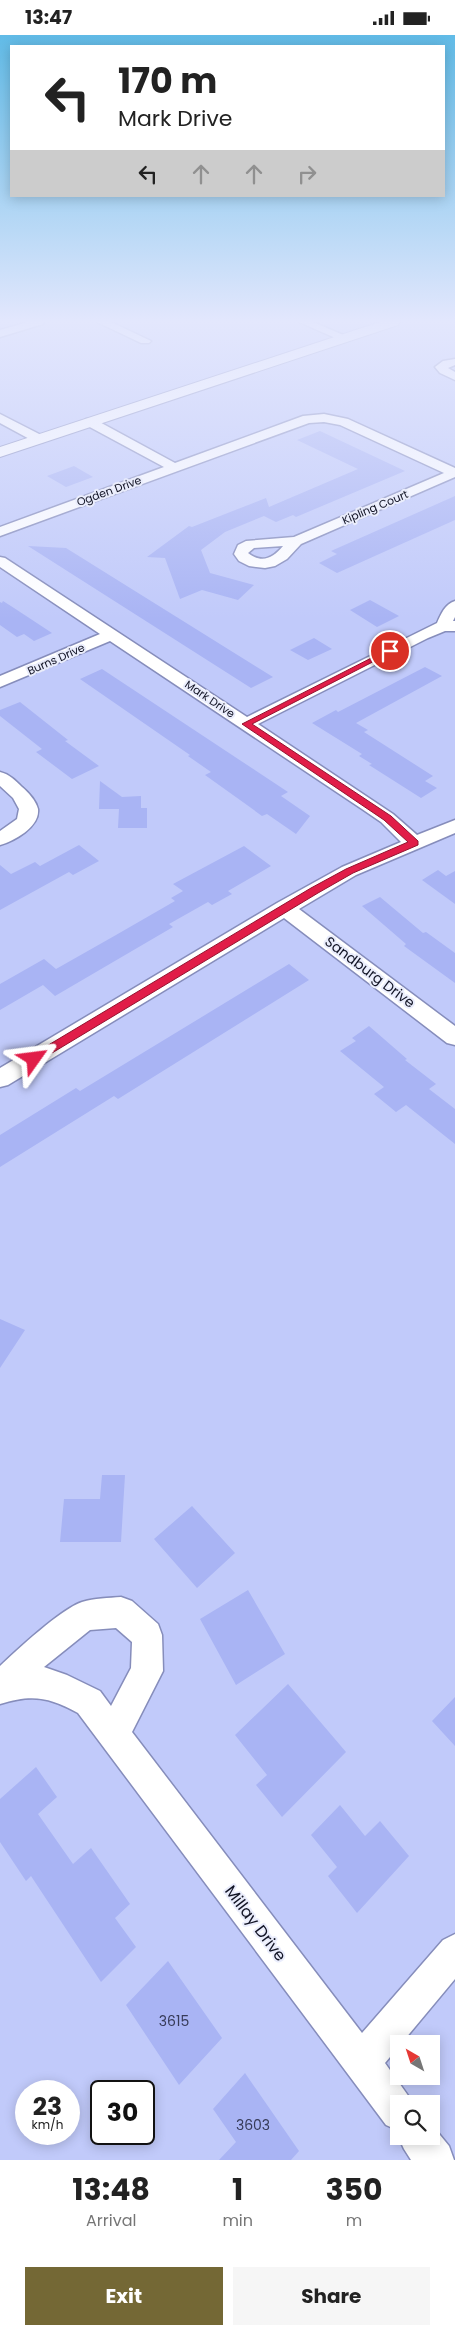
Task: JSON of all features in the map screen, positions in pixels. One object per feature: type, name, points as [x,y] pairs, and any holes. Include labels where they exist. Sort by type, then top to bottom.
[{"type":"main road","points":[[0,452],[90,422]]},
{"type":"street","points":[[6,421],[38,439]]},
{"type":"street","name":"Ogden Drive","points":[[0,532],[299,421]]},
{"type":"street","name":"Ogden Drive","points":[[338,421],[455,473]]},
{"type":"street","points":[[90,422],[173,467]]},
{"type":"street","name":"Kipling Court","points":[[296,541],[455,473]]},
{"type":"street","name":"Mark Drive","points":[[0,561],[388,818],[414,843]]},
{"type":"street","points":[[246,724],[449,626],[449,613],[455,606]]},
{"type":"street","name":"Burns Drive","points":[[0,682],[112,635]]},
{"type":"street","points":[[0,777],[25,799],[29,810],[24,823],[17,830],[0,839]]},
{"type":"street","points":[[0,1079],[349,871],[455,826]]},
{"type":"street","name":"Sandburg Drive","points":[[284,908],[455,1037]]},
{"type":"street","points":[[0,1688],[32,1657],[84,1616],[121,1612],[147,1635],[147,1671],[114,1733]]},
{"type":"street","name":"Millay Drive","points":[[0,1688],[29,1680],[60,1685],[89,1702],[390,2100]]},
{"type":"street","points":[[361,2062],[455,1952]]},
{"type":"street","points":[[423,2145],[434,2160]]},
{"type":"building","points":[[320,431],[405,471],[296,517],[293,515],[276,522],[264,516],[225,532],[201,550],[210,573],[254,585],[238,600],[202,590],[180,599],[165,558],[147,557],[189,526],[192,527],[266,498],[269,507],[358,469],[297,440]]},
{"type":"building","points":[[74,466],[93,477],[66,487],[47,476]]},
{"type":"building","points":[[455,496],[455,520],[337,573],[319,563],[337,554],[331,551]]},
{"type":"building","points":[[28,546],[66,548],[273,677],[251,688]]},
{"type":"building","points":[[370,600],[399,616],[377,627],[350,610]]},
{"type":"building","points":[[3,601],[52,633],[34,641],[24,634],[17,637],[0,625],[0,602],[2,603]]},
{"type":"building","points":[[314,638],[332,649],[308,660],[290,650]]},
{"type":"building","points":[[425,667],[442,676],[356,723],[368,730],[364,732],[433,776],[425,781],[437,788],[421,798],[369,765],[372,764],[359,756],[362,754],[312,723],[336,710],[338,712]]},
{"type":"building","points":[[102,669],[288,792],[281,796],[310,816],[296,834],[267,814],[262,816],[205,775],[211,772],[188,756],[190,755],[80,679]]},
{"type":"building","points":[[20,702],[68,740],[65,741],[99,766],[72,779],[36,752],[42,749],[0,716],[0,710]]},
{"type":"building","points":[[100,781],[122,797],[141,796],[141,808],[147,808],[147,828],[118,828],[119,809],[99,809]]},
{"type":"building","points":[[79,845],[99,861],[73,875],[69,872],[0,910],[0,865],[11,874],[35,862],[40,866]]},
{"type":"building","points":[[244,846],[271,866],[228,891],[232,894],[212,905],[208,902],[169,924],[173,927],[55,996],[43,985],[0,1010],[0,984],[44,959],[56,969],[175,901],[171,898],[183,891],[173,884]]},
{"type":"building","points":[[438,870],[446,876],[455,871],[455,904],[422,880]]},
{"type":"building","points":[[380,897],[423,933],[426,932],[455,953],[455,983],[404,946],[406,944],[362,906]]},
{"type":"building","points":[[289,964],[309,980],[118,1099],[114,1096],[0,1167],[0,1135],[76,1088],[80,1091]]},
{"type":"building","points":[[369,1026],[407,1059],[405,1060],[436,1084],[429,1089],[455,1109],[455,1144],[406,1105],[396,1112],[374,1094],[384,1087],[340,1051],[356,1041],[352,1038]]},
{"type":"building","points":[[0,1319],[25,1330],[0,1368]]},
{"type":"building","points":[[102,1475],[125,1475],[121,1542],[60,1542],[64,1499],[100,1499]]},
{"type":"building","points":[[192,1506],[235,1553],[197,1588],[154,1539]]},
{"type":"building","points":[[248,1590],[285,1654],[236,1685],[200,1619]]},
{"type":"building","points":[[288,1684],[346,1752],[282,1817],[256,1785],[267,1775],[235,1735]]},
{"type":"building","points":[[455,1697],[455,1746],[432,1721]]},
{"type":"building","points":[[36,1767],[57,1797],[38,1814],[73,1864],[91,1848],[130,1904],[115,1918],[136,1947],[101,1982],[31,1876],[26,1881],[0,1842],[0,1799]]},
{"type":"building","points":[[340,1805],[365,1836],[380,1821],[409,1856],[357,1913],[328,1876],[337,1867],[311,1835]]},
{"type":"building","points":[[168,1961],[222,2038],[179,2085],[126,2005]]},
{"type":"building","points":[[245,2073],[299,2151],[291,2160],[219,2160],[236,2142],[213,2109]]},
{"type":"route","points":[[34,1059],[284,908],[349,871],[414,843],[388,818],[246,724],[390,651]]}]
